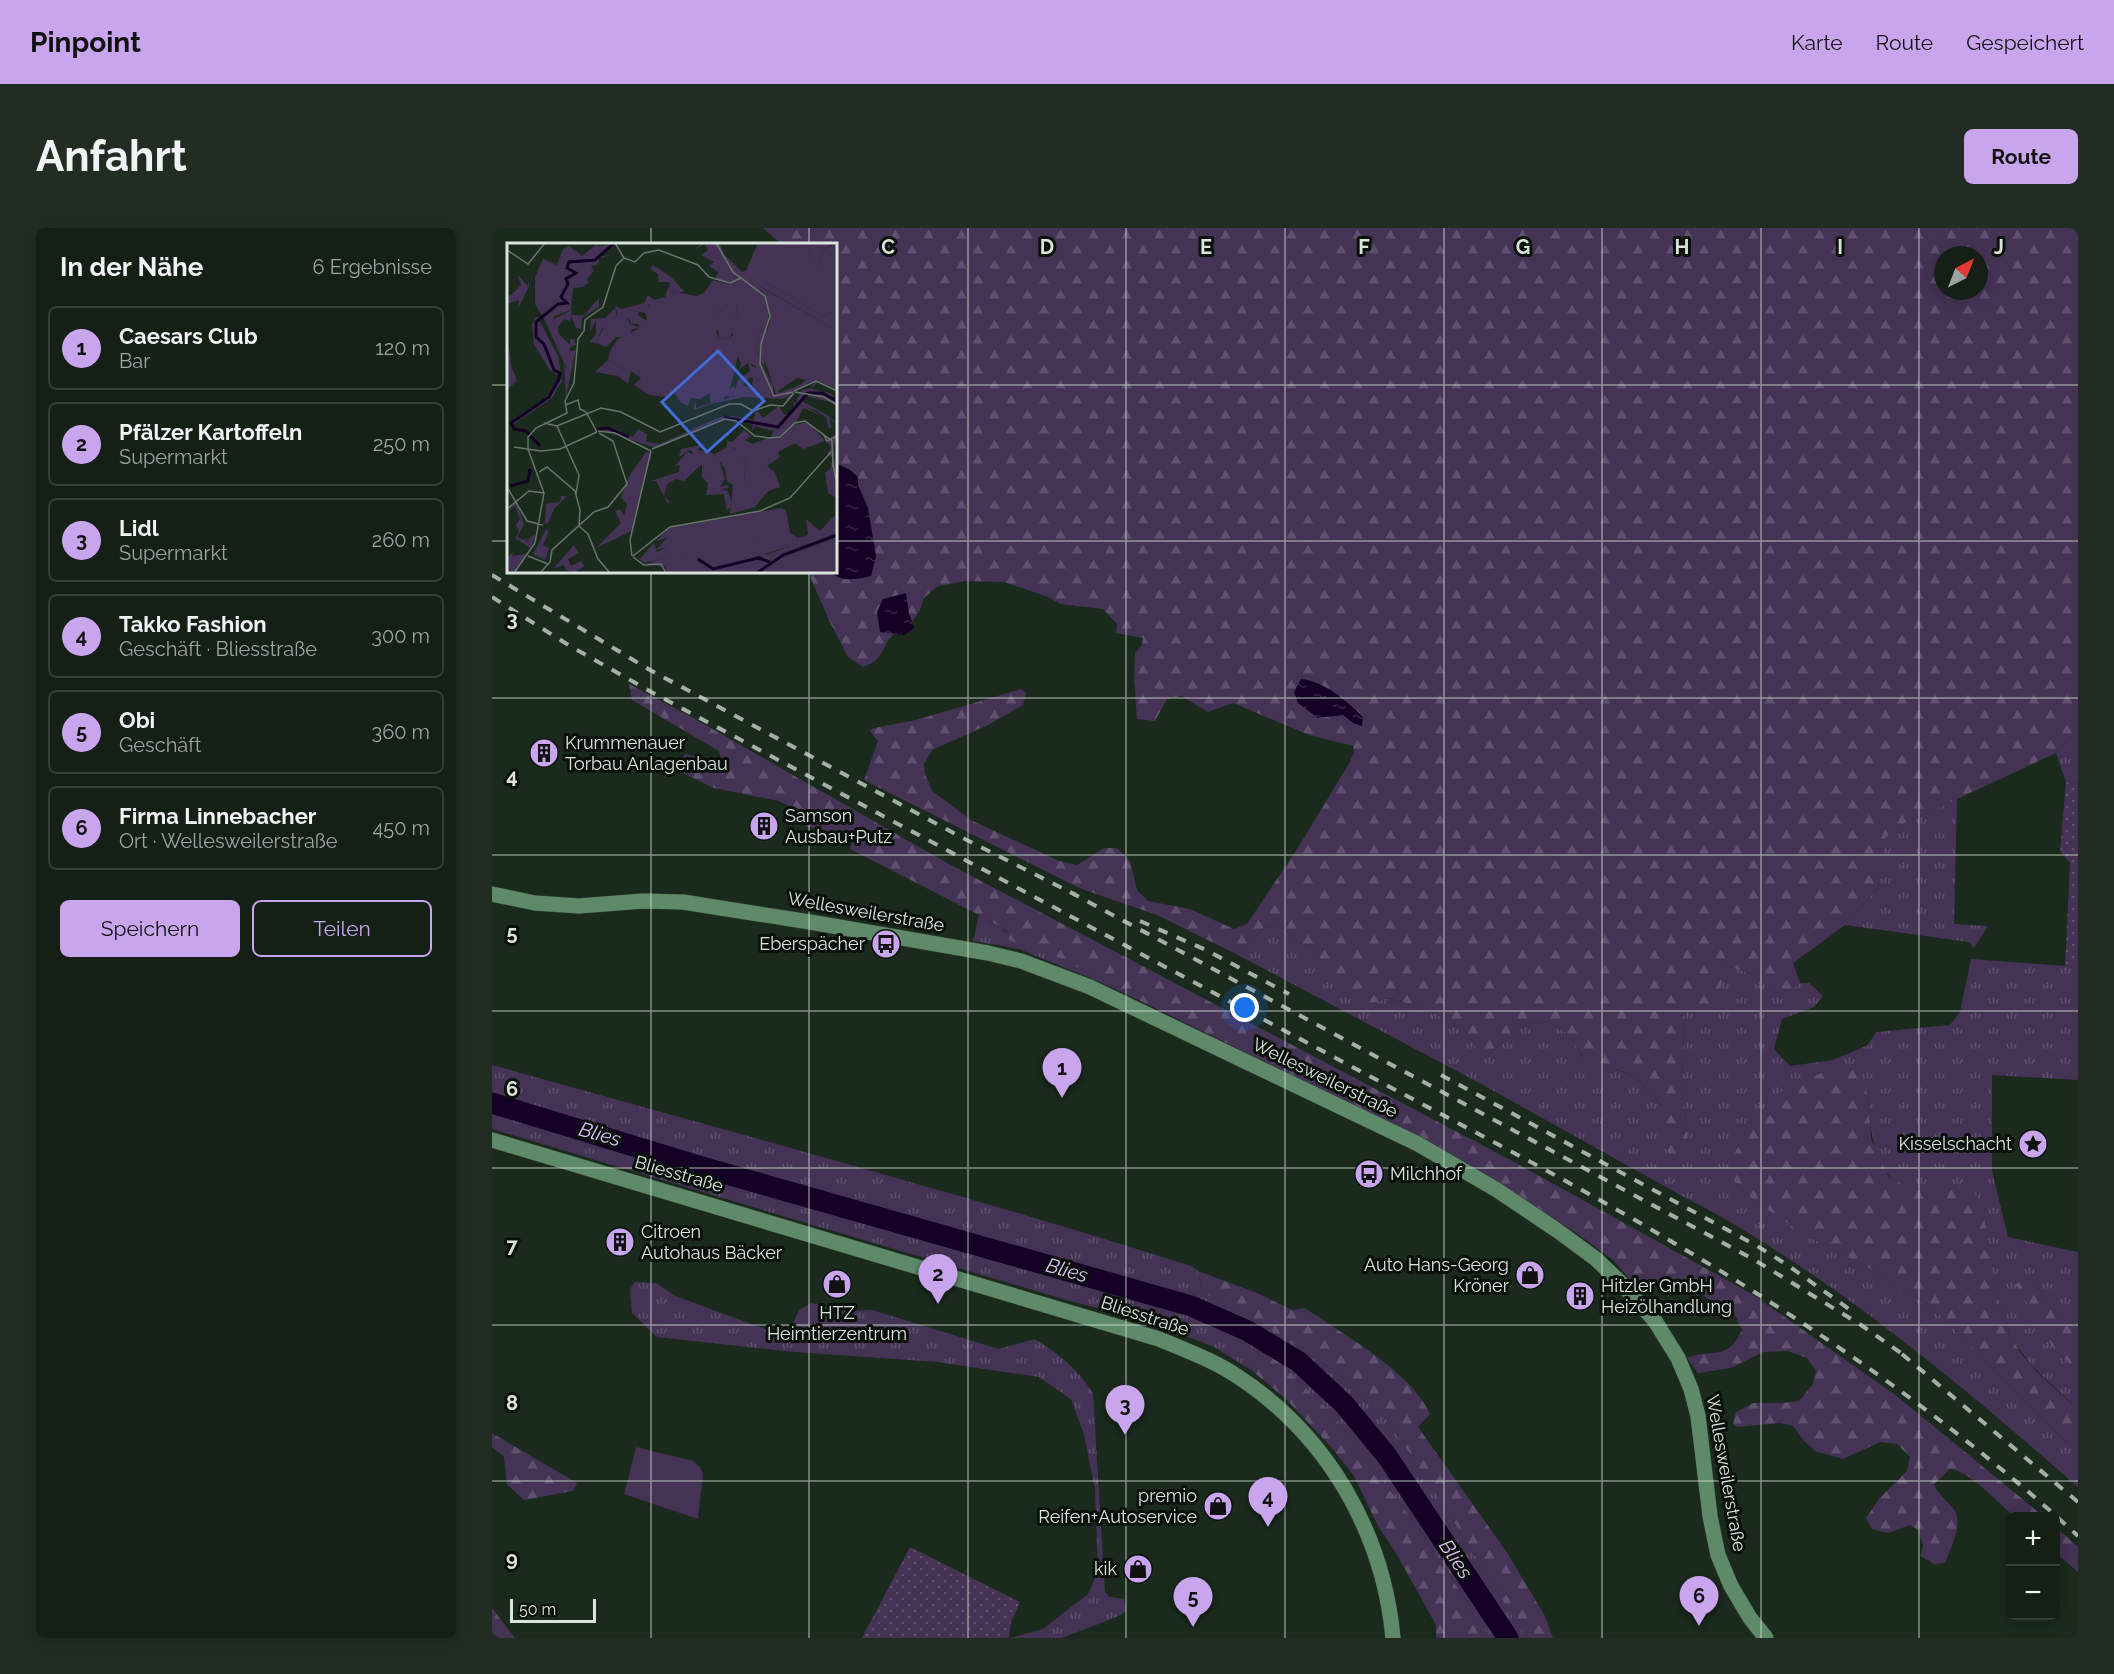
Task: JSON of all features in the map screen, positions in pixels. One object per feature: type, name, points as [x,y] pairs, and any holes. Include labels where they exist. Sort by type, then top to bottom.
[{"type":"street","name":"Wellesweilerstraße","points":[[492,894],[535,903],[579,906],[644,901],[683,902],[916,940],[1021,961],[1090,987],[1418,1144],[1497,1190],[1596,1259],[1655,1321],[1678,1358],[1691,1389],[1698,1416],[1710,1516],[1718,1555],[1731,1586],[1749,1618],[1766,1638]]},
{"type":"street","name":"Bliesstraße","points":[[492,1140],[1159,1339],[1200,1356],[1235,1375],[1259,1391],[1292,1419],[1326,1459],[1345,1486],[1376,1551],[1385,1587],[1393,1638]]},
{"type":"green space","points":[[763,228],[2078,228],[2078,730],[2056,753],[1901,825],[1885,838],[1878,888],[1845,925],[1793,963],[1800,983],[1780,995],[1753,975],[1725,965],[1717,1009],[1685,1007],[1682,1083],[1688,1143],[1684,1150],[1674,1156],[1667,1151],[1660,1140],[1658,1127],[1661,1105],[1648,1089],[1631,1075],[1619,1070],[1611,1070],[1600,1076],[1592,1073],[1570,1035],[1548,1021],[1526,1024],[1482,1059],[1475,1056],[1475,1044],[1461,1026],[1418,1006],[1388,998],[1372,1003],[1322,977],[1321,961],[1316,949],[1298,942],[1280,924],[1264,928],[1236,954],[1157,915],[1079,888],[864,780],[878,741],[870,731],[874,728],[916,720],[1021,689],[1026,693],[1023,705],[988,725],[932,750],[924,764],[925,774],[932,791],[971,820],[1059,861],[1077,865],[1104,848],[1117,848],[1130,861],[1137,890],[1148,901],[1190,909],[1234,929],[1247,924],[1299,846],[1354,752],[1353,746],[1309,735],[1233,703],[1208,712],[1181,696],[1167,699],[1155,721],[1137,719],[1135,653],[1142,645],[1143,638],[1116,633],[1117,624],[1103,609],[1061,604],[1048,597],[1004,582],[966,581],[938,586],[924,598],[912,622],[906,594],[880,631],[895,633],[879,656],[863,667],[848,657],[808,573],[837,573],[837,391],[839,384],[837,376],[837,243],[782,243]]},
{"type":"green space","points":[[629,684],[695,719],[949,864],[1514,1162],[1752,1294],[1898,1397],[2038,1512],[2010,1512],[1975,1481],[1950,1469],[1934,1484],[1957,1518],[1956,1533],[1945,1563],[1934,1564],[1921,1556],[1923,1545],[1918,1530],[1910,1525],[1888,1533],[1872,1529],[1866,1518],[1879,1499],[1907,1471],[1910,1457],[1897,1444],[1880,1442],[1843,1459],[1815,1451],[1793,1426],[1780,1423],[1737,1427],[1733,1424],[1736,1412],[1753,1403],[1799,1401],[1813,1384],[1816,1371],[1807,1358],[1788,1351],[1763,1352],[1731,1368],[1698,1373],[1687,1358],[1725,1350],[1736,1340],[1742,1330],[1734,1313],[1710,1300],[1679,1278],[1645,1288],[1634,1284],[1613,1260],[1572,1230],[1507,1188],[1419,1137],[1090,978],[1086,971],[1053,955],[1041,953],[1009,940],[1008,932],[979,915],[850,849],[854,838],[805,826],[804,817],[797,810],[779,801],[714,788],[674,769],[685,754],[722,764],[719,751],[632,700]]},
{"type":"green space","points":[[2078,730],[2078,784],[2066,782],[2056,753]]},
{"type":"green space","points":[[2066,782],[2078,784],[2078,967],[2065,966],[2070,863],[2060,851]]},
{"type":"green space","points":[[1957,799],[1954,924],[1988,926],[1974,948],[1969,942],[1845,925],[1878,888],[1884,838],[1901,825]]},
{"type":"green space","points":[[979,915],[1041,953],[1053,954],[1086,971],[1090,978],[1019,949],[973,941]]},
{"type":"green space","points":[[1280,924],[1298,942],[1316,949],[1321,961],[1372,1003],[1387,998],[1418,1006],[1461,1026],[1475,1044],[1482,1059],[1526,1024],[1548,1021],[1570,1035],[1581,1055],[1600,1076],[1617,1070],[1637,1079],[1657,1100],[1688,1143],[1682,1083],[1685,1007],[1725,965],[1753,975],[1780,995],[1800,983],[1809,983],[1823,996],[1814,1007],[1782,1019],[1774,1049],[1790,1066],[1833,1060],[1868,1045],[1876,1032],[1950,1025],[1960,1012],[1971,959],[2078,967],[2078,1080],[1992,1075],[1992,1171],[2008,1237],[2078,1252],[2078,1326],[2057,1316],[2036,1285],[2054,1349],[2078,1371],[2078,1409],[2033,1367],[2012,1340],[2002,1314],[1971,1189],[1909,1188],[1897,1182],[1887,1173],[1875,1150],[1868,1096],[1733,1180],[1752,1199],[1806,1235],[1882,1275],[1941,1316],[2071,1447],[2078,1450],[2078,1487],[2006,1424],[1894,1334],[1856,1305],[1765,1244],[1718,1215],[1485,1086],[1236,954],[1264,928]]},
{"type":"green space","points":[[492,1065],[930,1187],[1191,1266],[1198,1271],[1203,1293],[1259,1323],[1328,1367],[1388,1420],[1526,1638],[1490,1638],[1419,1529],[1334,1416],[1281,1363],[1261,1352],[1251,1370],[1214,1347],[1154,1323],[1063,1299],[492,1129]]},
{"type":"green space","points":[[1844,1065],[1858,1072],[1868,1095],[1871,1139],[1888,1176],[1909,1188],[1971,1189],[1982,1204],[1996,1291],[2006,1325],[2025,1359],[2078,1409],[2078,1450],[2071,1447],[1941,1316],[1882,1275],[1805,1235],[1752,1199],[1733,1180],[1729,1165],[1747,1130],[1786,1086]]},
{"type":"green space","points":[[1198,1271],[1257,1293],[1292,1310],[1305,1308],[1375,1355],[1408,1383],[1421,1398],[1430,1414],[1418,1427],[1506,1551],[1545,1616],[1553,1638],[1526,1638],[1388,1420],[1328,1367],[1259,1323],[1203,1293]]},
{"type":"green space","points":[[2023,1276],[2036,1285],[2057,1316],[2078,1326],[2078,1371],[2054,1349],[2016,1285]]},
{"type":"green space","points":[[635,1282],[656,1283],[675,1296],[779,1334],[790,1331],[799,1310],[812,1303],[843,1311],[872,1310],[999,1349],[1034,1339],[1051,1349],[1074,1369],[1093,1393],[1105,1592],[1109,1597],[1124,1599],[1126,1611],[1119,1616],[1062,1638],[1011,1638],[1043,1629],[1088,1594],[1098,1571],[1095,1489],[1084,1435],[1071,1399],[1039,1377],[937,1362],[795,1352],[657,1337],[632,1313],[630,1289]]},
{"type":"green space","points":[[1261,1352],[1281,1363],[1334,1416],[1419,1529],[1490,1638],[1436,1638],[1436,1625],[1396,1553],[1378,1526],[1354,1476],[1332,1448],[1286,1399],[1251,1370]]},
{"type":"green space","points":[[492,1433],[577,1483],[573,1491],[524,1500],[507,1484],[504,1457],[492,1447]]},
{"type":"green space","points":[[636,1447],[693,1461],[700,1467],[703,1474],[698,1519],[624,1494]]},
{"type":"green space","points":[[2060,1531],[2078,1547],[2078,1572],[2060,1556]]},
{"type":"green space","points":[[910,1547],[1020,1602],[1011,1622],[1009,1638],[862,1638]]},
{"type":"green space","points":[[492,1608],[515,1638],[492,1638]]},
{"type":"water","points":[[837,464],[858,477],[858,485],[868,508],[876,556],[871,576],[845,579],[832,573],[837,573]]},
{"type":"water","points":[[906,593],[914,628],[905,635],[880,632],[877,612],[883,599]]},
{"type":"water","points":[[1301,679],[1327,688],[1342,698],[1363,717],[1362,726],[1353,723],[1343,715],[1318,718],[1298,703],[1294,692]]},
{"type":"waterway","name":"Blies","points":[[492,1103],[702,1167],[1191,1306],[1248,1331],[1299,1362],[1344,1404],[1387,1456],[1508,1638]]},
{"type":"railway","points":[[492,575],[650,670],[963,838],[1076,895]]},
{"type":"railway","points":[[492,597],[570,646],[655,694],[1511,1151],[1674,1243],[1780,1308],[1884,1379],[1984,1455],[2078,1536]]},
{"type":"railway","points":[[1070,892],[1753,1259],[1861,1325],[1908,1358]]},
{"type":"railway","points":[[1140,921],[1206,950],[1289,994]]},
{"type":"railway","points":[[1441,1075],[1757,1246],[1849,1309]]},
{"type":"railway","points":[[1902,1354],[2078,1502]]},
{"type":"place","name":"Krummenauer Torbau Anlagenbau","points":[[544,753]]},
{"type":"place","name":"Samson Ausbau+Putz","points":[[764,826]]},
{"type":"place","name":"Eberspächer","points":[[886,944]]},
{"type":"place","name":"Caesars Club","points":[[1062,1098]]},
{"type":"place","name":"Kisselschacht","points":[[2033,1144]]},
{"type":"place","name":"Milchhof","points":[[1369,1174]]},
{"type":"place","name":"Citroen Autohaus Bäcker","points":[[620,1242]]},
{"type":"place","name":"Auto Hans-Georg Kröner","points":[[1530,1275]]},
{"type":"place","name":"HTZ Heimtierzentrum","points":[[837,1284]]},
{"type":"place","name":"Hitzler GmbH Heizölhandlung","points":[[1580,1296]]},
{"type":"place","name":"Pfälzer Kartoffeln","points":[[938,1304]]},
{"type":"place","name":"Lidl","points":[[1125,1435]]},
{"type":"place","name":"premio Reifen+Autoservice","points":[[1218,1506]]},
{"type":"place","name":"Takko Fashion","points":[[1268,1527]]},
{"type":"place","name":"kik","points":[[1138,1569]]},
{"type":"place","name":"Firma Linnebacher","points":[[1699,1626]]},
{"type":"place","name":"Obi","points":[[1193,1627]]}]
